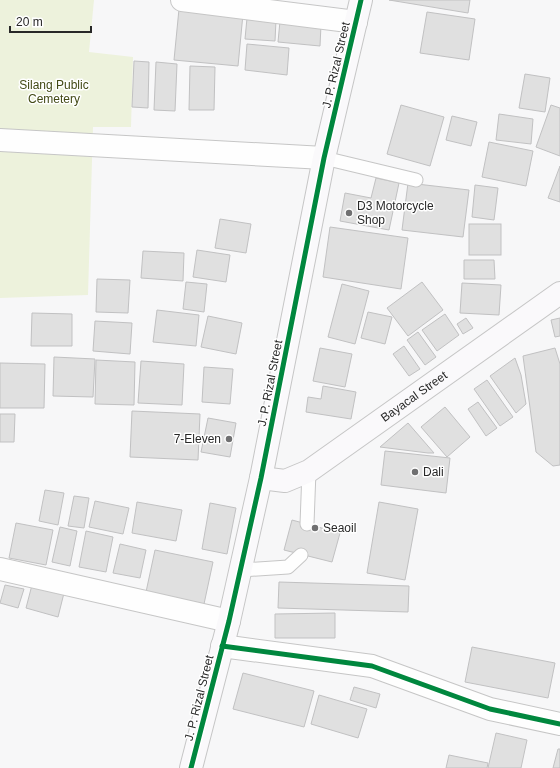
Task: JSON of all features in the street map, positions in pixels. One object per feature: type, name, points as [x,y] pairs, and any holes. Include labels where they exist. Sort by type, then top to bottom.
[{"type":"main road","name":"J. P. Rizal Street","points":[[191,768],[230,620],[261,478],[324,158],[361,0]]},
{"type":"main road","name":"Bayacal Street","points":[[261,478],[285,481],[309,471],[560,293]]},
{"type":"street","points":[[182,0],[356,22]]},
{"type":"street","points":[[0,140],[324,158]]},
{"type":"street","points":[[0,569],[230,620]]},
{"type":"street","points":[[222,646],[372,666],[490,708],[560,724]]},
{"type":"lane","points":[[324,158],[416,180]]},
{"type":"lane","points":[[307,524],[309,471]]},
{"type":"lane","points":[[241,570],[288,567],[301,554]]},
{"type":"green space","name":"Silang Public Cemetery","points":[[0,0],[94,0],[89,52],[133,57],[131,127],[93,127],[88,295],[0,298]]},
{"type":"building","points":[[389,0],[470,0],[468,13]]},
{"type":"building","points":[[179,9],[243,14],[238,66],[174,60]]},
{"type":"building","points":[[427,12],[475,19],[469,60],[420,53]]},
{"type":"building","points":[[247,18],[276,20],[275,41],[245,39]]},
{"type":"building","points":[[280,21],[321,25],[320,46],[278,42]]},
{"type":"building","points":[[247,44],[289,48],[287,75],[245,70]]},
{"type":"building","points":[[134,61],[149,62],[148,108],[132,107]]},
{"type":"building","points":[[156,62],[177,64],[175,111],[154,110]]},
{"type":"building","points":[[190,66],[215,67],[214,110],[189,110]]},
{"type":"building","points":[[525,74],[550,78],[545,112],[519,108]]},
{"type":"building","points":[[401,105],[444,117],[430,166],[387,154]]},
{"type":"building","points":[[551,105],[560,108],[560,156],[536,147]]},
{"type":"building","points":[[499,114],[533,119],[531,144],[496,140]]},
{"type":"building","points":[[452,116],[477,122],[471,146],[446,140]]},
{"type":"building","points":[[489,142],[533,151],[526,186],[482,177]]},
{"type":"building","points":[[560,166],[560,202],[548,198]]},
{"type":"building","points":[[376,178],[399,183],[389,230],[340,221],[345,193],[371,198]]},
{"type":"building","points":[[408,183],[469,190],[463,237],[402,230]]},
{"type":"building","points":[[475,185],[498,188],[494,220],[472,217]]},
{"type":"building","points":[[220,219],[251,224],[246,253],[215,248]]},
{"type":"building","points":[[469,224],[501,224],[501,255],[469,255]]},
{"type":"building","points":[[330,227],[408,238],[401,289],[323,277]]},
{"type":"building","points":[[197,250],[230,255],[226,282],[193,277]]},
{"type":"building","points":[[143,251],[184,253],[183,281],[141,278]]},
{"type":"building","points":[[464,260],[494,260],[495,279],[464,279]]},
{"type":"building","points":[[97,279],[130,280],[128,313],[96,312]]},
{"type":"building","points":[[186,282],[207,284],[204,312],[183,309]]},
{"type":"building","points":[[422,282],[443,310],[408,336],[387,308]]},
{"type":"building","points":[[462,283],[501,285],[499,315],[460,313]]},
{"type":"building","points":[[342,284],[369,291],[355,344],[328,337]]},
{"type":"building","points":[[157,310],[199,315],[196,346],[153,342]]},
{"type":"building","points":[[368,312],[392,317],[385,344],[361,338]]},
{"type":"building","points":[[32,313],[72,314],[72,346],[31,346]]},
{"type":"building","points":[[445,314],[459,335],[437,351],[422,330]]},
{"type":"building","points":[[208,316],[242,323],[236,354],[201,347]]},
{"type":"building","points":[[466,318],[473,328],[463,334],[457,324]]},
{"type":"building","points":[[560,318],[560,336],[555,337],[551,320]]},
{"type":"building","points":[[95,321],[132,323],[130,354],[93,351]]},
{"type":"building","points":[[418,332],[436,357],[425,365],[407,340]]},
{"type":"building","points":[[404,346],[420,369],[409,376],[393,354]]},
{"type":"building","points":[[320,348],[352,354],[345,387],[313,381]]},
{"type":"building","points":[[555,348],[560,364],[560,465],[553,466],[536,452],[523,356]]},
{"type":"building","points":[[54,357],[95,359],[93,397],[53,396]]},
{"type":"building","points":[[515,358],[521,375],[526,404],[516,413],[490,376]]},
{"type":"building","points":[[96,360],[135,362],[134,405],[95,404]]},
{"type":"building","points":[[141,361],[184,364],[182,405],[138,403]]},
{"type":"building","points":[[0,363],[45,364],[44,408],[0,408]]},
{"type":"building","points":[[204,367],[233,369],[230,404],[202,402]]},
{"type":"building","points":[[487,380],[513,417],[500,426],[474,389]]},
{"type":"building","points":[[323,386],[356,392],[351,419],[306,412],[308,397],[321,399]]},
{"type":"building","points":[[478,402],[497,428],[486,436],[468,409]]},
{"type":"building","points":[[445,407],[470,437],[447,457],[421,427]]},
{"type":"building","points":[[132,411],[200,414],[198,460],[130,457]]},
{"type":"building","points":[[0,414],[15,414],[14,442],[0,442]]},
{"type":"building","points":[[208,418],[236,423],[230,457],[201,452]]},
{"type":"building","points":[[408,423],[434,453],[380,447]]},
{"type":"building","name":"Dali","points":[[385,451],[450,458],[446,493],[381,485]]},
{"type":"building","points":[[45,490],[64,493],[58,525],[39,521]]},
{"type":"building","points":[[74,496],[89,498],[84,528],[68,526]]},
{"type":"building","points":[[95,501],[129,508],[123,534],[89,527]]},
{"type":"building","points":[[137,502],[182,510],[176,541],[132,533]]},
{"type":"building","points":[[379,502],[418,509],[405,580],[367,573]]},
{"type":"building","points":[[210,503],[236,508],[227,554],[202,549]]},
{"type":"building","points":[[292,520],[340,533],[332,562],[284,550]]},
{"type":"building","points":[[16,523],[53,530],[46,565],[9,558]]},
{"type":"building","points":[[60,527],[77,531],[70,566],[52,562]]},
{"type":"building","points":[[86,531],[113,537],[106,572],[79,567]]},
{"type":"building","points":[[120,544],[146,550],[140,578],[113,573]]},
{"type":"building","points":[[155,550],[213,562],[204,604],[146,592]]},
{"type":"building","points":[[279,582],[409,586],[408,612],[278,608]]},
{"type":"building","points":[[5,585],[24,589],[18,608],[0,603]]},
{"type":"building","points":[[32,585],[64,593],[58,617],[26,608]]},
{"type":"building","points":[[335,613],[335,638],[275,638],[275,614]]},
{"type":"building","points":[[472,647],[555,663],[548,698],[465,682]]},
{"type":"building","points":[[243,673],[314,691],[304,727],[233,709]]},
{"type":"building","points":[[354,687],[380,694],[376,708],[350,700]]},
{"type":"building","points":[[319,695],[367,709],[358,738],[311,724]]},
{"type":"building","points":[[496,733],[527,740],[521,768],[488,768]]},
{"type":"building","points":[[558,749],[560,749],[560,768],[553,768]]},
{"type":"building","points":[[449,755],[488,763],[487,768],[446,768]]},
{"type":"cycle path","points":[[191,768],[229,621],[261,478],[324,158],[361,0]]},
{"type":"cycle path","points":[[222,646],[372,666],[490,709],[560,724]]},
{"type":"place","name":"D3 Motorcycle Shop","points":[[349,213]]},
{"type":"place","name":"7-Eleven","points":[[229,439]]},
{"type":"place","name":"Dali","points":[[415,472]]},
{"type":"place","name":"Seaoil","points":[[315,528]]}]
